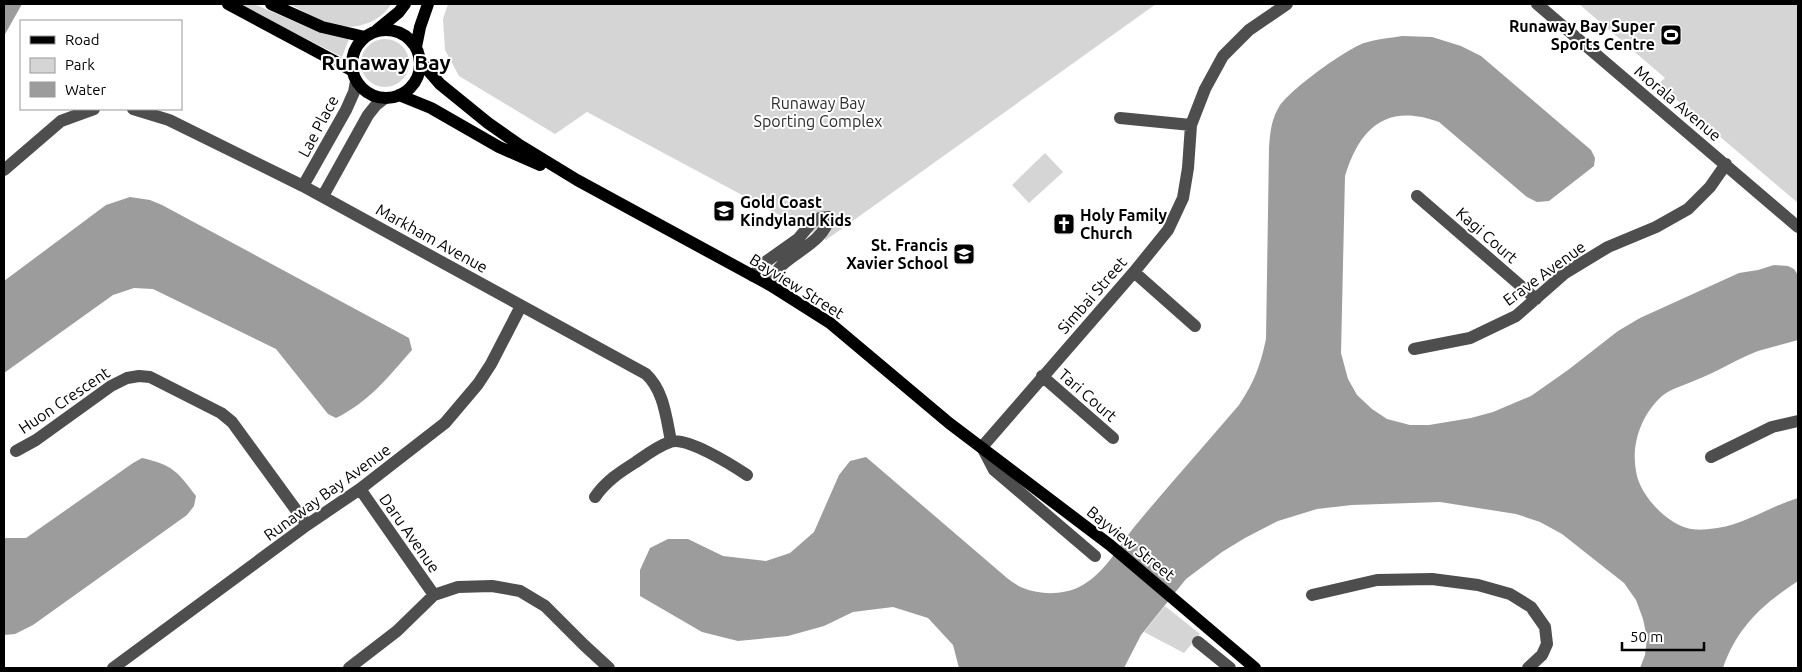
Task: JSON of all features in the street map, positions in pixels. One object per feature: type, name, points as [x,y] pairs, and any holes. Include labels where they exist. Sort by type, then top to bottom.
[{"type":"main road","points":[[228,4],[354,76],[368,93],[385,98],[399,95],[413,85],[420,69],[420,61],[416,47],[409,38],[400,32],[389,29],[378,30]]},
{"type":"main road","points":[[271,4],[322,27],[365,37]]},
{"type":"main road","points":[[354,76],[352,62],[354,52],[365,37],[378,30],[399,12],[405,4]]},
{"type":"main road","points":[[416,47],[420,27],[428,4]]},
{"type":"main road","name":"Bayview Street","points":[[420,61],[435,79],[488,123],[577,180],[770,285],[830,323],[942,417],[1110,545],[1255,668]]},
{"type":"main road","name":"Bayview Street","points":[[399,95],[431,108],[499,148],[577,180]]},
{"type":"street","name":"Simbai Street","points":[[982,447],[1134,272],[1168,230],[1183,198],[1188,168],[1191,125],[1205,89],[1223,56],[1248,30],[1287,4]]},
{"type":"street","name":"Morala Avenue","points":[[1537,4],[1798,227]]},
{"type":"street","name":"Lae Place","points":[[303,186],[346,110],[354,92],[354,76]]},
{"type":"street","points":[[323,196],[368,116],[376,105],[385,98]]},
{"type":"street","points":[[4,170],[61,121],[91,110]]},
{"type":"street","name":"Markham Avenue","points":[[135,110],[169,120],[323,196],[646,374],[660,392],[671,441]]},
{"type":"street","points":[[1120,118],[1191,125]]},
{"type":"street","name":"Erave Avenue","points":[[1414,349],[1470,338],[1516,316],[1566,273],[1608,247],[1656,227],[1688,209],[1710,187],[1726,164]]},
{"type":"street","name":"Kagi Court","points":[[1416,196],[1536,299]]},
{"type":"street","points":[[753,276],[764,263],[798,239],[816,220],[829,217],[823,232],[782,265],[776,272],[770,285]]},
{"type":"street","points":[[1134,272],[1195,326]]},
{"type":"street","name":"Runaway Bay Avenue","points":[[112,668],[360,489],[445,423],[464,403],[491,364],[521,306]]},
{"type":"street","name":"Tari Court","points":[[1042,376],[1113,438]]},
{"type":"street","name":"Huon Crescent","points":[[16,451],[36,440],[112,386],[127,378],[150,377],[221,413],[232,422],[308,525]]},
{"type":"street","points":[[1710,458],[1772,427],[1798,422]]},
{"type":"street","points":[[596,497],[613,476],[671,441],[684,442],[730,463],[747,475]]},
{"type":"street","name":"Bayview Street","points":[[982,447],[994,470],[1095,556]]},
{"type":"street","name":"Daru Avenue","points":[[360,489],[434,595]]},
{"type":"street","points":[[1312,595],[1377,580],[1432,580],[1478,585],[1510,594],[1531,607],[1545,627],[1547,644],[1542,656],[1528,668]]},
{"type":"street","name":"Daru Avenue","points":[[349,668],[397,631],[434,595],[458,587],[492,586],[520,591],[545,606],[584,646],[610,668]]},
{"type":"street","points":[[1198,642],[1230,668]]},
{"type":"green space","points":[[238,4],[254,4],[309,28],[349,39],[342,57]]},
{"type":"green space","points":[[289,4],[391,4],[386,11],[371,22],[345,27],[327,23]]},
{"type":"green space","name":"Runaway Bay Sporting Complex","points":[[448,4],[1156,4],[826,240],[587,112],[555,134],[459,76],[445,50],[443,19]]},
{"type":"green space","points":[[1579,4],[1798,4],[1798,203],[1658,84],[1665,78]]},
{"type":"green space","points":[[380,39],[390,39],[402,46],[409,58],[409,68],[402,80],[390,87],[380,87],[372,83],[365,76],[361,68],[361,58],[365,50],[372,43]]},
{"type":"green space","points":[[1045,153],[1063,172],[1029,203],[1012,185]]},
{"type":"green space","points":[[1165,606],[1200,634],[1184,653],[1144,632]]},
{"type":"water","points":[[4,4],[22,4],[4,36]]},
{"type":"water","points":[[1402,36],[1432,37],[1461,46],[1481,56],[1591,150],[1595,158],[1594,166],[1549,201],[1537,202],[1527,197],[1439,122],[1421,117],[1404,116],[1390,118],[1378,123],[1368,132],[1351,159],[1345,176],[1341,353],[1348,379],[1357,395],[1372,409],[1387,419],[1410,425],[1429,425],[1471,418],[1493,412],[1531,396],[1618,331],[1640,318],[1739,273],[1774,265],[1788,266],[1794,269],[1798,275],[1798,340],[1758,351],[1666,393],[1648,412],[1636,440],[1636,471],[1642,489],[1654,506],[1670,520],[1687,528],[1704,530],[1732,525],[1798,498],[1798,581],[1773,599],[1753,618],[1736,640],[1723,668],[1640,668],[1645,655],[1647,638],[1636,600],[1624,583],[1562,534],[1540,522],[1516,514],[1440,502],[1352,505],[1317,509],[1278,521],[1245,538],[1222,552],[1186,579],[1141,635],[1124,668],[959,668],[953,645],[928,618],[893,607],[853,612],[824,626],[788,636],[738,641],[702,632],[640,596],[640,570],[650,548],[668,539],[688,539],[723,556],[766,561],[790,553],[814,532],[839,475],[850,461],[866,457],[1007,578],[1019,586],[1037,592],[1059,593],[1073,590],[1088,582],[1110,560],[1135,526],[1239,405],[1256,374],[1266,339],[1269,148],[1270,132],[1276,112],[1285,100],[1305,81],[1355,47],[1364,43]]},
{"type":"water","points":[[130,197],[150,200],[162,205],[409,338],[412,350],[368,397],[348,412],[336,418],[328,414],[276,349],[153,289],[134,288],[113,295],[4,373],[4,281],[106,205]]},
{"type":"water","points":[[142,458],[168,467],[179,475],[190,488],[196,496],[194,506],[187,515],[33,625],[15,634],[4,635],[4,538],[26,538]]},
{"type":"place","name":"Runaway Bay Super Sports Centre","points":[[1671,35]]},
{"type":"place","name":"Gold Coast Kindyland Kids","points":[[724,211]]},
{"type":"place","name":"Holy Family Church","points":[[1064,224]]},
{"type":"place","name":"St. Francis Xavier School","points":[[964,254]]},
{"type":"district","name":"Runaway Bay","points":[[386,63]]}]
